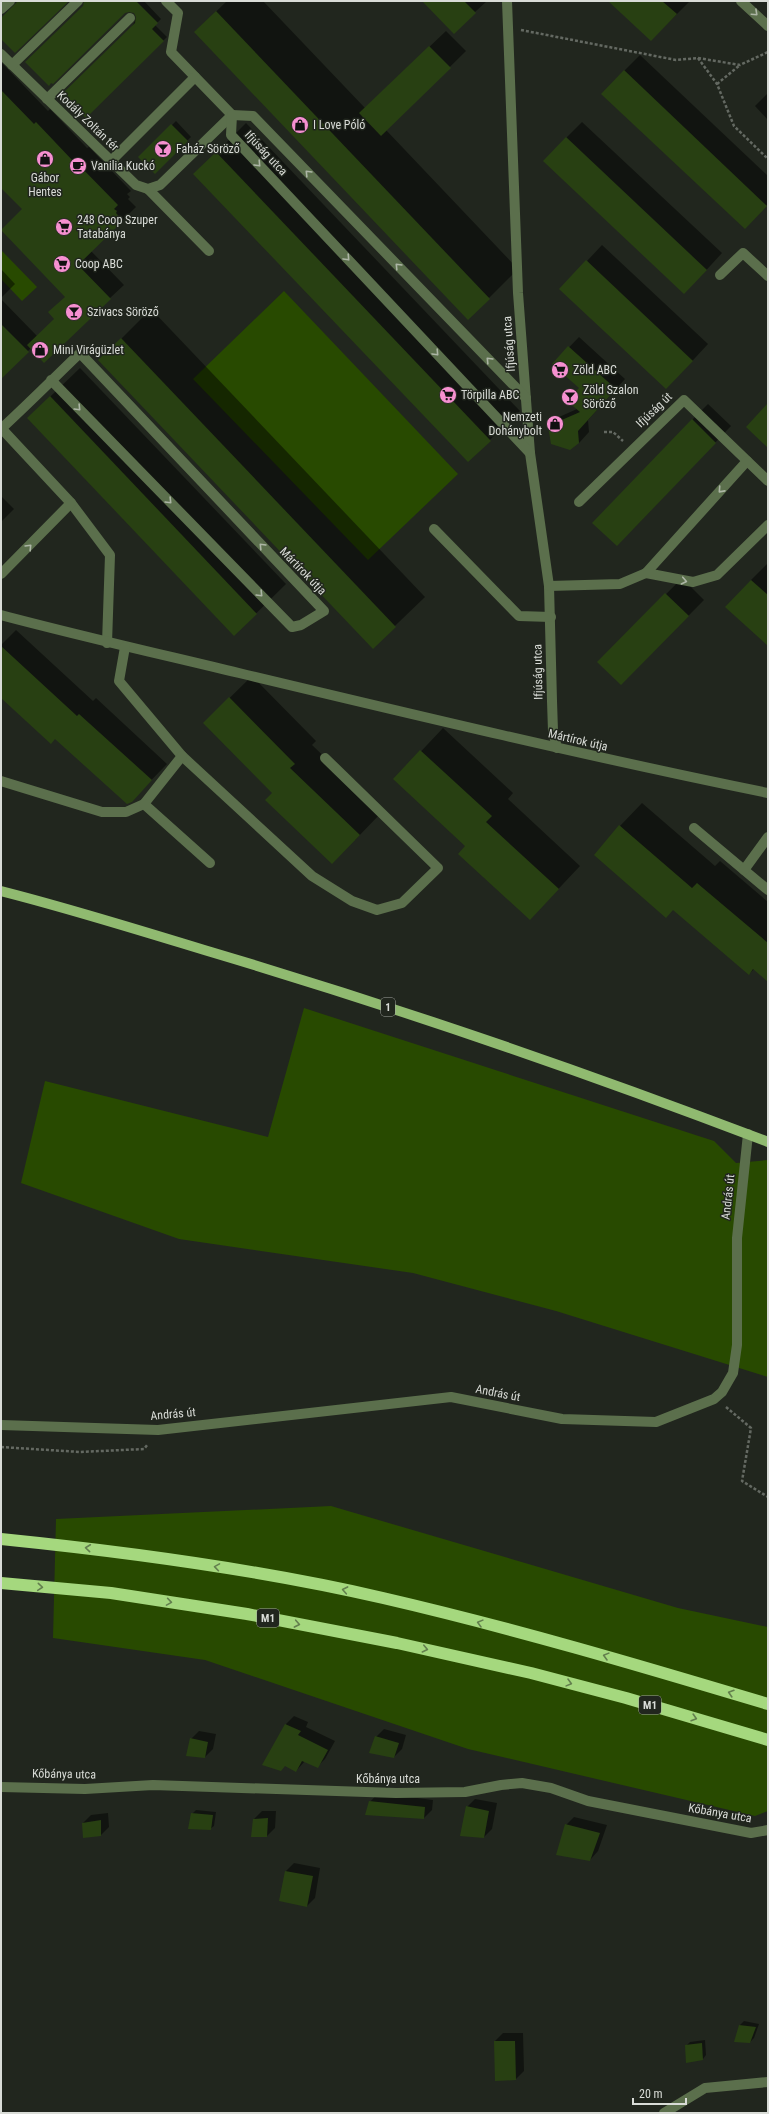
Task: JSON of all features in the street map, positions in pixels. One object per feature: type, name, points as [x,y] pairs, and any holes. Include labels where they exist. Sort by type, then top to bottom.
[{"type":"highway","points":[[1,1539],[112,1551],[245,1571],[383,1598],[618,1659],[768,1704]]},
{"type":"highway","name":"M1","points":[[1,1583],[118,1594],[246,1614],[397,1643],[531,1673],[626,1698],[768,1740]]},
{"type":"main road","name":"1","points":[[1,891],[135,929],[374,1002],[498,1044],[768,1142]]},
{"type":"street","points":[[1,9],[10,1]]},
{"type":"street","points":[[12,65],[78,1]]},
{"type":"street","points":[[148,189],[160,185],[232,115],[171,52],[178,13],[166,1]]},
{"type":"street","name":"Ifjúság utca","points":[[507,1],[518,293],[530,453],[549,586],[552,701],[557,748]]},
{"type":"street","points":[[741,1],[768,26]]},
{"type":"street","points":[[47,99],[130,18]]},
{"type":"street","name":"Kodály Zoltán tér","points":[[1,54],[136,185],[148,189],[209,251]]},
{"type":"street","points":[[111,161],[195,77]]},
{"type":"street","name":"Ifjúság utca","points":[[526,398],[253,116],[232,115],[231,135],[530,453]]},
{"type":"street","points":[[720,275],[743,253],[768,276]]},
{"type":"street","name":"Mártírok útja","points":[[51,380],[292,627],[301,625],[324,611],[80,353],[51,380],[2,428],[71,503],[110,555],[107,643]]},
{"type":"street","name":"Ifjúság út","points":[[579,502],[684,400],[768,481]]},
{"type":"street","points":[[549,586],[620,584],[646,573],[748,461]]},
{"type":"street","points":[[1,574],[71,503]]},
{"type":"street","points":[[646,573],[692,582],[717,575],[768,525]]},
{"type":"street","points":[[434,529],[519,616],[550,618]]},
{"type":"street","name":"Mártírok útja","points":[[1,615],[107,643],[557,748],[768,793]]},
{"type":"street","points":[[125,647],[119,681],[182,756],[312,876],[352,901],[377,910],[402,903],[438,868],[325,758]]},
{"type":"street","points":[[1,781],[102,812],[126,812],[144,804],[182,756]]},
{"type":"street","points":[[144,804],[210,863]]},
{"type":"street","points":[[694,828],[768,890]]},
{"type":"street","points":[[744,870],[768,837]]},
{"type":"street","name":"András út","points":[[1,1425],[158,1430],[452,1397],[562,1419],[656,1422],[714,1399],[722,1392],[733,1373],[736,1345],[737,1238],[748,1134]]},
{"type":"street","name":"Kőbánya utca","points":[[1,1787],[85,1789],[153,1785],[396,1793],[465,1792],[501,1785],[522,1783],[551,1788],[588,1801],[743,1832],[751,1833],[768,1830]]},
{"type":"street","points":[[664,2113],[705,2088],[768,2082]]},
{"type":"path","points":[[507,27],[676,60],[698,58],[740,65]]},
{"type":"path","points":[[717,84],[740,65],[768,52]]},
{"type":"path","points":[[698,58],[717,84],[734,126],[768,159]]},
{"type":"path","points":[[604,432],[613,432],[632,450]]},
{"type":"path","points":[[714,1399],[751,1428],[742,1481],[768,1497]]},
{"type":"path","points":[[1,1447],[80,1452],[144,1449],[158,1430]]},
{"type":"green space","points":[[2,251],[37,287],[22,301],[1,279]]},
{"type":"green space","points":[[284,291],[458,474],[368,560],[193,379]]},
{"type":"green space","points":[[304,1008],[714,1141],[736,1163],[768,1160],[768,1377],[556,1311],[413,1273],[179,1239],[21,1183],[45,1081],[268,1137]]},
{"type":"green space","points":[[331,1506],[678,1608],[768,1627],[768,1811],[755,1816],[468,1749],[205,1660],[53,1638],[56,1519]]},
{"type":"building","points":[[18,1],[69,1],[15,53],[1,39],[1,18]]},
{"type":"building","points":[[84,1],[136,1],[158,23],[152,29],[164,41],[86,118],[62,94],[135,23],[136,17],[134,13],[125,13],[53,84],[51,83],[49,86],[25,62],[83,6]]},
{"type":"building","points":[[422,1],[464,1],[476,13],[454,34]]},
{"type":"building","points":[[608,1],[662,1],[677,14],[651,41]]},
{"type":"building","points":[[216,11],[490,299],[468,320],[194,32]]},
{"type":"building","points":[[429,46],[451,68],[381,136],[359,113]]},
{"type":"building","points":[[624,70],[767,206],[745,229],[601,94]]},
{"type":"building","points":[[1,90],[34,124],[36,122],[118,205],[114,209],[123,221],[78,265],[111,299],[44,363],[27,345],[54,319],[48,312],[65,297],[1,230],[22,209],[1,188]]},
{"type":"building","name":"Faház Söröző","points":[[171,124],[188,141],[155,174],[138,157]]},
{"type":"building","points":[[566,137],[707,270],[684,294],[543,161]]},
{"type":"building","points":[[216,152],[491,441],[468,462],[193,174]]},
{"type":"building","points":[[586,260],[693,361],[666,389],[559,289]]},
{"type":"building","points":[[1,324],[29,352],[1,379]]},
{"type":"building","points":[[121,338],[396,627],[373,649],[98,360]]},
{"type":"building","points":[[568,346],[616,389],[578,431],[579,443],[570,450],[551,444],[548,426],[580,412],[567,401],[579,388],[552,364]]},
{"type":"building","points":[[50,396],[257,614],[234,636],[27,418]]},
{"type":"building","points":[[768,403],[768,448],[746,427]]},
{"type":"building","points":[[692,419],[716,443],[617,546],[592,523]]},
{"type":"building","points":[[751,580],[768,595],[768,646],[725,607]]},
{"type":"building","points":[[665,593],[689,616],[621,685],[597,662]]},
{"type":"building","points":[[1,646],[77,716],[79,714],[152,780],[132,802],[127,804],[55,739],[51,744],[1,698]]},
{"type":"building","points":[[229,697],[295,764],[290,768],[360,835],[332,864],[265,800],[272,793],[203,723]]},
{"type":"building","points":[[420,750],[492,816],[486,822],[559,889],[530,920],[458,854],[465,846],[393,779]]},
{"type":"building","points":[[619,825],[692,888],[697,883],[768,943],[768,982],[753,969],[749,975],[673,910],[666,918],[594,855]]},
{"type":"building","points":[[285,1724],[301,1731],[298,1735],[328,1750],[318,1768],[302,1761],[296,1772],[285,1766],[281,1771],[262,1765]]},
{"type":"building","points":[[375,1736],[399,1743],[394,1758],[369,1753]]},
{"type":"building","points":[[190,1738],[208,1742],[205,1758],[186,1756]]},
{"type":"building","points":[[369,1801],[425,1807],[424,1819],[365,1815]]},
{"type":"building","points":[[466,1806],[489,1811],[484,1838],[460,1836]]},
{"type":"building","points":[[191,1813],[213,1815],[211,1830],[188,1829]]},
{"type":"building","points":[[268,1818],[267,1837],[251,1837],[253,1819]]},
{"type":"building","points":[[101,1820],[101,1836],[83,1838],[82,1823]]},
{"type":"building","points":[[565,1824],[600,1833],[590,1861],[556,1855]]},
{"type":"building","points":[[285,1871],[313,1876],[307,1907],[279,1901]]},
{"type":"building","points":[[739,2025],[756,2027],[750,2043],[734,2042]]},
{"type":"building","points":[[494,2041],[515,2041],[516,2080],[495,2081]]},
{"type":"building","points":[[702,2043],[703,2060],[686,2063],[685,2045]]},
{"type":"place","name":"I Love Póló","points":[[300,125]]},
{"type":"place","name":"Faház Söröző","points":[[163,149]]},
{"type":"place","name":"Gábor Hentes","points":[[45,159]]},
{"type":"place","name":"Vanilia Kuckó","points":[[78,166]]},
{"type":"place","name":"248 Coop Szuper Tatabánya","points":[[64,227]]},
{"type":"place","name":"Coop ABC","points":[[62,264]]},
{"type":"place","name":"Szivacs Söröző","points":[[74,312]]},
{"type":"place","name":"Mini Virágüzlet","points":[[40,350]]},
{"type":"place","name":"Zöld ABC","points":[[560,370]]},
{"type":"place","name":"Törpilla ABC","points":[[448,395]]},
{"type":"place","name":"Zöld Szalon Söröző","points":[[570,397]]},
{"type":"place","name":"Nemzeti Dohánybolt","points":[[555,424]]}]
